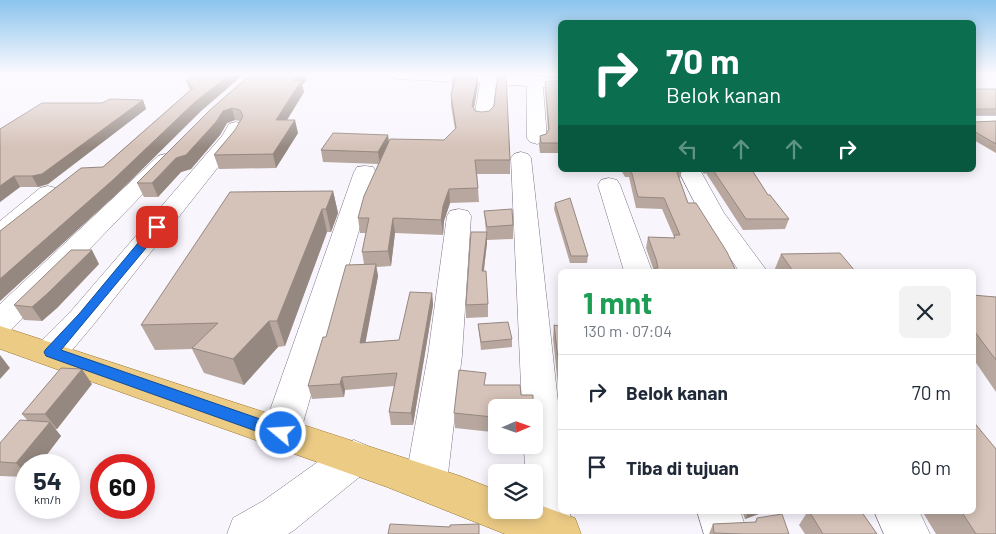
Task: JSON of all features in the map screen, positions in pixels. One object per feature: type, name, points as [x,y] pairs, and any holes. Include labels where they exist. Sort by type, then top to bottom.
[{"type":"main road","points":[[0,337],[51,352],[426,482],[488,506]]},
{"type":"main road","points":[[519,519],[554,533]]},
{"type":"street","points":[[483,118],[486,99]]},
{"type":"street","points":[[533,99],[529,148],[554,533]]},
{"type":"street","points":[[976,122],[996,121]]},
{"type":"street","points":[[51,352],[96,302],[231,138],[236,128]]},
{"type":"street","points":[[0,322],[182,143]]},
{"type":"street","points":[[281,433],[365,172]]},
{"type":"street","points":[[690,172],[713,214],[752,269]]},
{"type":"street","points":[[609,185],[637,269]]},
{"type":"street","points":[[0,234],[48,192]]},
{"type":"street","points":[[426,482],[446,356],[459,216]]},
{"type":"street","points":[[249,534],[278,516],[354,458]]},
{"type":"street","points":[[719,514],[726,534]]},
{"type":"street","points":[[897,514],[908,534]]},
{"type":"building","points":[[110,99],[143,100],[42,174],[14,176],[0,186],[0,129],[42,103],[102,103]]},
{"type":"building","points":[[181,99],[199,99],[114,179],[0,279],[0,231],[81,168],[103,167]]},
{"type":"building","points":[[223,99],[290,99],[276,120],[295,120],[273,154],[214,155],[235,130],[243,116],[240,110],[232,108],[223,111],[216,122],[186,155],[176,158],[152,183],[137,183]]},
{"type":"building","points":[[452,99],[473,99],[472,105],[475,111],[482,112],[489,111],[494,106],[495,99],[507,99],[510,160],[475,160],[478,188],[449,189],[443,206],[441,220],[393,218],[388,251],[362,252],[369,218],[358,218],[364,196],[390,139],[444,140],[456,128]]},
{"type":"building","points":[[546,99],[558,99],[558,143],[541,143],[540,136],[546,134],[549,129]]},
{"type":"building","points":[[976,99],[996,99],[996,109],[976,109]]},
{"type":"building","points":[[996,121],[996,144],[976,132],[976,122]]},
{"type":"building","points":[[333,133],[388,135],[378,152],[321,150]]},
{"type":"building","points":[[632,172],[677,172],[688,203],[696,203],[727,252],[735,269],[655,269],[658,268],[648,237],[675,238],[674,235],[680,235],[664,198],[638,197]]},
{"type":"building","points":[[714,172],[753,172],[768,195],[770,195],[789,219],[746,219]]},
{"type":"building","points":[[333,191],[326,209],[322,209],[277,321],[269,321],[233,359],[192,348],[218,323],[141,325],[230,192]]},
{"type":"building","points":[[570,198],[588,256],[571,256],[555,203]]},
{"type":"building","points":[[512,209],[513,225],[487,227],[484,211]]},
{"type":"building","points":[[471,232],[487,232],[482,271],[486,271],[488,304],[466,305]]},
{"type":"building","points":[[71,250],[92,250],[32,307],[14,305]]},
{"type":"building","points":[[840,253],[853,269],[792,269],[781,254]]},
{"type":"building","points":[[376,264],[360,343],[399,340],[410,292],[432,293],[411,413],[389,412],[397,373],[342,377],[340,384],[308,386],[323,337],[326,337],[346,265]]},
{"type":"building","points":[[976,295],[996,297],[996,360],[976,333]]},
{"type":"building","points":[[508,322],[512,339],[481,342],[478,324]]},
{"type":"building","points":[[554,325],[558,326],[558,358]]},
{"type":"building","points":[[61,368],[82,369],[45,414],[22,414]]},
{"type":"building","points":[[459,370],[486,373],[484,385],[520,385],[521,395],[533,395],[533,399],[488,399],[488,416],[454,413]]},
{"type":"building","points":[[20,420],[50,422],[23,454],[15,454],[15,463],[0,462],[0,443]]},
{"type":"building","points":[[976,425],[996,449],[996,534],[976,534],[963,514],[976,514]]},
{"type":"building","points":[[782,514],[789,534],[714,533],[713,524],[756,522],[757,518]]},
{"type":"building","points":[[811,514],[863,514],[877,534],[823,534]]},
{"type":"building","points":[[390,524],[450,527],[450,525],[479,524],[479,534],[388,534]]},
{"type":"route","points":[[157,227],[83,317],[51,352],[281,433]]}]
